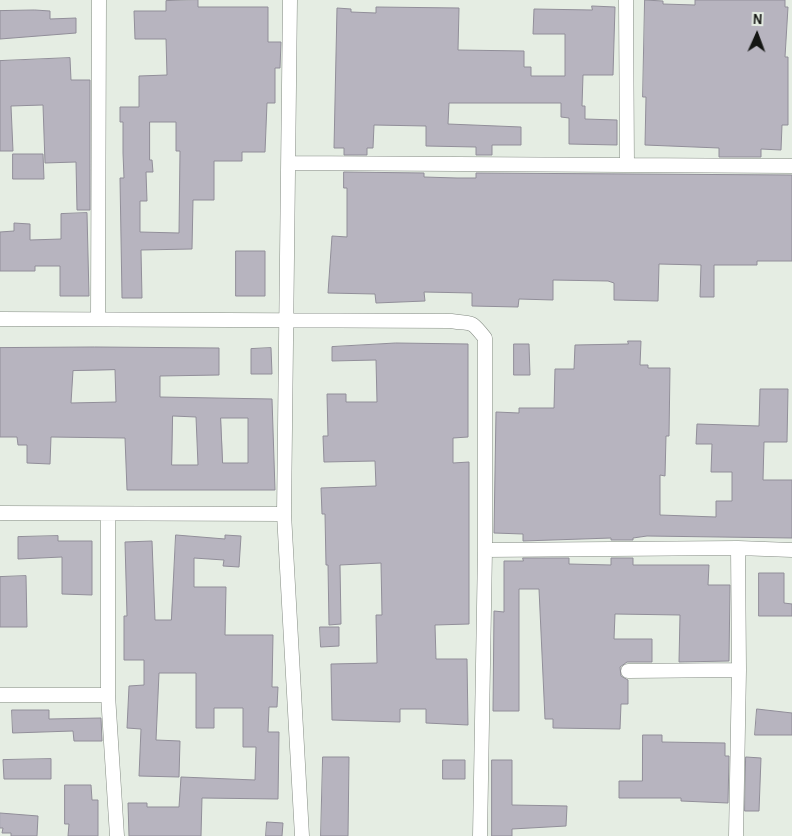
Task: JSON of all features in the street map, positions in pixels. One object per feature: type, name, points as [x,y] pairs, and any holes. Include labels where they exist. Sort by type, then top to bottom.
[{"type":"street","points":[[98,319],[99,0]]},
{"type":"street","points":[[290,0],[289,163],[284,319],[284,514],[302,836]]},
{"type":"street","points":[[626,0],[627,164]]},
{"type":"street","points":[[289,163],[792,166]]},
{"type":"street","points":[[0,319],[284,319],[469,322],[477,328],[484,338],[485,550],[480,836]]},
{"type":"street","points":[[0,513],[284,514]]},
{"type":"street","points":[[108,514],[108,695],[116,836]]},
{"type":"street","points":[[485,550],[738,548],[792,550]]},
{"type":"street","points":[[736,836],[739,670],[738,548]]},
{"type":"street","points":[[628,670],[739,670]]},
{"type":"street","points":[[0,695],[108,695]]},
{"type":"building","points":[[198,0],[198,7],[268,7],[268,42],[281,42],[280,68],[275,68],[275,103],[267,103],[265,152],[242,152],[242,161],[214,161],[214,200],[193,200],[192,249],[141,250],[142,298],[122,298],[120,178],[124,178],[123,122],[120,122],[120,107],[139,107],[139,76],[167,75],[166,39],[135,39],[134,11],[166,11],[166,1]],"holes":[[[150,122],[176,122],[176,151],[180,151],[179,233],[140,232],[140,201],[147,201],[146,172],[153,172],[152,160],[150,160]]]},
{"type":"building","points":[[645,0],[663,1],[663,4],[695,5],[695,0],[785,0],[785,7],[788,7],[785,57],[788,57],[788,125],[782,125],[781,150],[761,149],[761,157],[719,157],[719,148],[645,145],[646,97],[643,97]]},
{"type":"building","points":[[592,6],[615,7],[613,75],[583,75],[582,106],[585,106],[585,119],[617,120],[617,145],[569,144],[569,118],[561,117],[561,103],[449,103],[448,124],[521,127],[521,145],[492,145],[492,155],[476,155],[476,147],[426,146],[426,126],[374,125],[373,148],[367,148],[367,155],[344,155],[344,148],[334,148],[337,8],[351,9],[351,12],[376,13],[376,7],[459,8],[458,50],[524,51],[524,67],[531,67],[531,76],[565,76],[565,34],[533,34],[534,9],[592,10]]},
{"type":"building","points":[[0,11],[50,11],[50,19],[76,18],[76,33],[0,39]]},
{"type":"building","points":[[70,58],[71,80],[90,80],[90,210],[77,210],[76,162],[45,163],[43,105],[11,106],[13,151],[0,151],[0,61]]},
{"type":"building","points":[[13,154],[43,154],[44,179],[13,179]]},
{"type":"building","points":[[344,172],[424,173],[424,177],[457,178],[476,178],[476,173],[792,175],[792,261],[757,261],[757,265],[714,265],[714,297],[700,297],[701,265],[659,264],[658,301],[614,300],[614,283],[608,281],[553,280],[553,300],[519,299],[518,307],[472,306],[472,293],[424,292],[425,301],[376,303],[375,294],[328,293],[332,236],[347,237],[347,188],[344,188]]},
{"type":"building","points":[[87,213],[89,296],[60,296],[60,266],[35,266],[35,271],[0,271],[0,232],[14,231],[14,223],[30,224],[30,240],[61,239],[61,214]]},
{"type":"building","points":[[236,251],[265,251],[265,296],[236,296]]},
{"type":"building","points":[[628,341],[641,341],[640,365],[648,365],[648,368],[670,368],[669,436],[666,436],[665,476],[660,475],[660,515],[716,517],[716,501],[732,501],[732,472],[711,472],[712,444],[696,444],[697,424],[759,426],[760,389],[788,389],[787,442],[764,442],[763,480],[792,480],[792,538],[647,536],[633,538],[633,540],[611,540],[611,538],[523,541],[523,534],[494,533],[496,412],[519,413],[519,408],[554,408],[555,369],[574,369],[575,345],[628,344]]},
{"type":"building","points":[[396,343],[468,344],[468,437],[453,438],[453,463],[469,462],[469,624],[435,625],[436,659],[467,659],[468,725],[426,723],[426,709],[400,709],[400,722],[332,720],[331,664],[377,663],[376,615],[382,615],[381,563],[340,565],[341,624],[329,625],[328,565],[326,565],[325,514],[322,514],[321,488],[376,486],[375,461],[324,462],[323,436],[328,436],[327,394],[346,394],[346,402],[377,402],[376,360],[332,361],[332,347]]},
{"type":"building","points":[[514,344],[529,344],[530,375],[514,375]]},
{"type":"building","points":[[0,348],[219,348],[219,375],[160,376],[160,397],[272,399],[275,490],[127,490],[125,438],[51,437],[50,464],[27,463],[27,445],[18,445],[17,437],[0,437]],"holes":[[[115,370],[116,402],[71,403],[73,371]],[[173,416],[196,417],[198,465],[172,465]],[[221,418],[248,418],[248,463],[223,463]]]},
{"type":"building","points":[[271,348],[272,374],[251,374],[251,349]]},
{"type":"building","points":[[176,535],[225,539],[225,535],[241,536],[239,567],[223,566],[224,560],[194,558],[194,587],[226,587],[225,635],[273,635],[272,687],[278,687],[277,707],[269,707],[268,732],[279,732],[278,799],[202,798],[201,836],[129,836],[128,803],[147,803],[147,807],[179,807],[181,777],[255,780],[256,747],[243,747],[243,708],[214,708],[214,728],[196,728],[196,673],[159,673],[156,740],[180,741],[179,777],[139,776],[141,729],[127,728],[129,686],[144,685],[144,660],[124,660],[124,616],[127,616],[125,542],[152,541],[155,620],[171,620]]},
{"type":"building","points":[[58,536],[58,541],[92,541],[92,595],[62,594],[62,557],[18,559],[18,537]]},
{"type":"building","points":[[523,558],[569,558],[569,564],[611,565],[611,558],[633,558],[633,565],[709,565],[708,585],[730,585],[729,661],[679,662],[680,615],[615,614],[614,639],[652,639],[652,662],[627,662],[620,667],[621,676],[628,680],[628,704],[621,704],[620,729],[553,728],[553,719],[545,719],[539,589],[519,589],[519,711],[493,711],[494,611],[504,612],[504,561],[523,561]]},
{"type":"building","points":[[759,573],[784,573],[784,603],[792,604],[792,616],[759,616]]},
{"type":"building","points":[[26,576],[27,627],[0,627],[0,577]]},
{"type":"building","points":[[320,627],[339,627],[339,646],[321,647]]},
{"type":"building","points":[[757,709],[792,713],[792,735],[755,735]]},
{"type":"building","points":[[12,710],[49,710],[49,719],[101,718],[102,741],[74,741],[73,731],[13,733]]},
{"type":"building","points":[[643,735],[662,735],[662,742],[725,743],[725,756],[729,756],[728,803],[681,801],[681,798],[619,798],[619,781],[642,781]]},
{"type":"building","points":[[323,757],[349,757],[348,836],[321,836]]},
{"type":"building","points":[[746,757],[761,758],[759,811],[745,811]]},
{"type":"building","points":[[51,759],[51,779],[4,779],[3,760]]},
{"type":"building","points":[[443,760],[465,760],[465,779],[443,779]]},
{"type":"building","points":[[492,760],[512,760],[512,805],[567,806],[566,826],[512,829],[512,836],[492,836]]},
{"type":"building","points":[[65,785],[91,785],[92,800],[98,800],[98,836],[68,836],[69,824],[65,824]]},
{"type":"building","points":[[0,813],[38,816],[37,836],[11,836],[11,833],[2,833]]},
{"type":"building","points":[[267,822],[283,823],[282,836],[266,836]]}]
